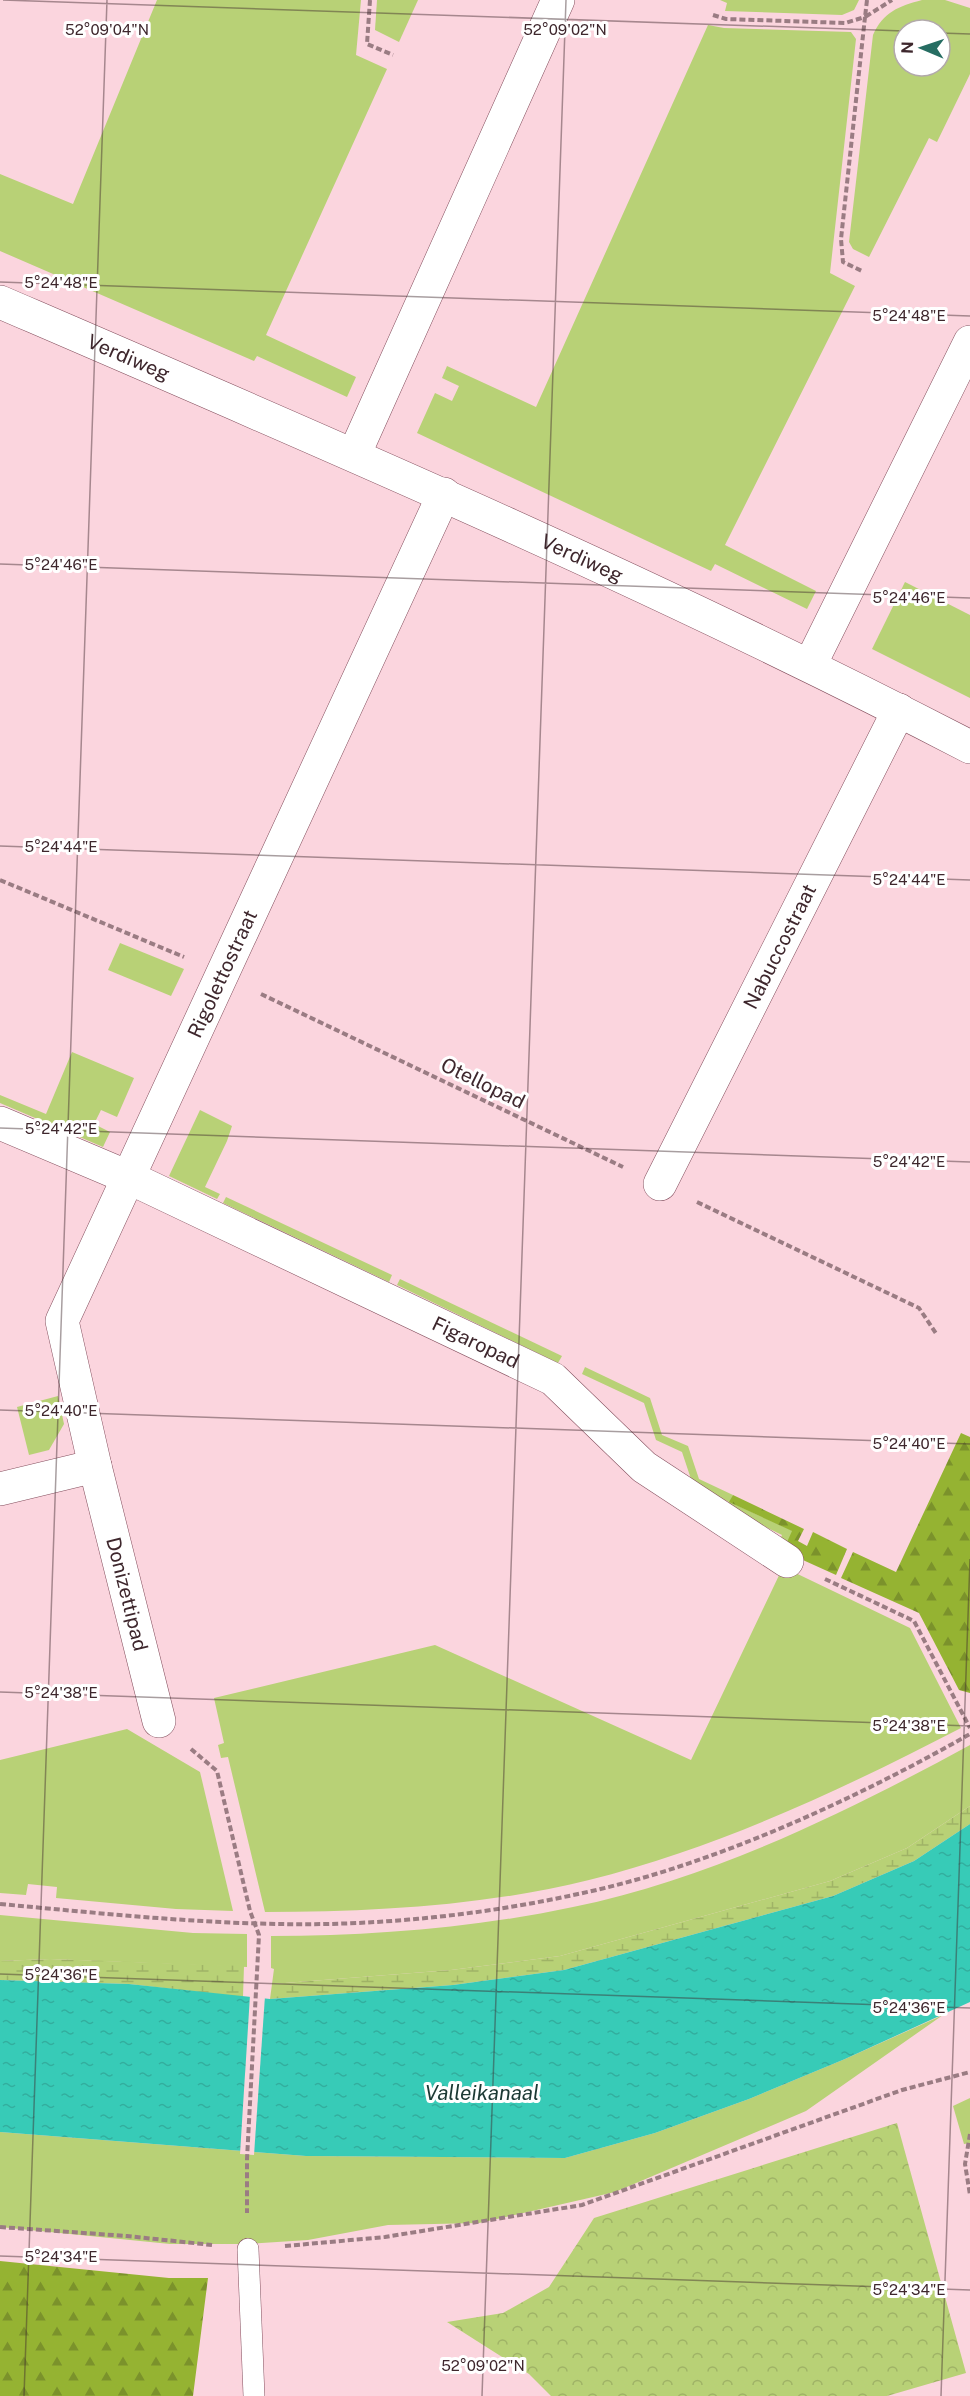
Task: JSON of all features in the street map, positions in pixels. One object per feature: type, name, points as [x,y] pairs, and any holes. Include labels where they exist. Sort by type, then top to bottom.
[{"type":"street","points":[[354,455],[558,0]]},
{"type":"street","name":"Verdiweg","points":[[0,302],[444,494],[810,665],[970,747]]},
{"type":"street","points":[[810,665],[970,342]]},
{"type":"street","name":"Rigolettostraat","points":[[95,1466],[62,1322],[444,494]]},
{"type":"street","name":"Nabuccostraat","points":[[660,1184],[899,710]]},
{"type":"street","name":"Figaropad","points":[[0,1123],[130,1178],[553,1379],[644,1467],[787,1561]]},
{"type":"street","points":[[0,1489],[95,1466]]},
{"type":"street","name":"Donizettipad","points":[[95,1466],[159,1721]]},
{"type":"lane","points":[[249,2249],[254,2396]]},
{"type":"path","points":[[370,0],[367,44],[393,55]]},
{"type":"path","points":[[862,271],[843,262],[841,239],[867,0]]},
{"type":"path","points":[[713,15],[726,19],[845,23],[865,17],[892,0]]},
{"type":"path","name":"Otellopad","points":[[0,880],[223,976],[918,1308],[937,1335]]},
{"type":"path","points":[[787,1561],[914,1621],[970,1728]]},
{"type":"path","points":[[159,1721],[216,1771],[254,1923],[260,1935],[247,2160],[249,2249]]},
{"type":"path","points":[[0,1904],[185,1921],[329,1924],[448,1916],[580,1894],[686,1863],[787,1824],[834,1804],[970,1734]]},
{"type":"path","points":[[0,2227],[127,2236],[249,2249],[385,2237],[582,2205],[902,2091],[970,2072]]},
{"type":"path","points":[[970,2134],[964,2164],[970,2195]]},
{"type":"green space","points":[[157,0],[361,0],[356,55],[387,69],[266,335],[356,377],[347,397],[257,356],[254,361],[0,251],[0,174],[73,204]]},
{"type":"green space","points":[[377,0],[418,0],[399,42],[375,30]]},
{"type":"green space","points":[[720,0],[859,0],[854,10],[842,15],[725,11],[727,3]]},
{"type":"green space","points":[[922,0],[945,0],[970,8],[970,74],[937,142],[929,138],[869,257],[853,249],[849,242],[873,35],[887,15]]},
{"type":"green space","points":[[708,25],[724,28],[851,32],[856,39],[830,273],[855,286],[725,545],[816,591],[807,609],[715,564],[711,571],[417,433],[435,393],[452,401],[459,386],[442,378],[447,366],[536,407]]},
{"type":"green space","points":[[905,582],[970,615],[970,698],[872,649]]},
{"type":"green space","points":[[120,943],[184,969],[171,996],[108,970]]},
{"type":"green space","points":[[72,1052],[134,1078],[117,1117],[101,1110],[94,1124],[110,1132],[103,1147],[0,1103],[0,1095],[46,1114]]},
{"type":"green space","points":[[200,1110],[232,1126],[205,1187],[220,1194],[217,1199],[169,1176]]},
{"type":"green space","points":[[226,1197],[392,1275],[389,1282],[223,1203]]},
{"type":"green space","points":[[400,1279],[562,1356],[558,1363],[397,1285]]},
{"type":"green space","points":[[585,1367],[650,1398],[662,1435],[688,1446],[699,1479],[733,1495],[730,1502],[793,1531],[783,1551],[776,1548],[782,1535],[727,1508],[729,1502],[693,1485],[682,1452],[656,1440],[644,1403],[582,1374]]},
{"type":"green space","points":[[58,1396],[64,1424],[49,1450],[29,1455],[17,1407]]},
{"type":"green space","points":[[961,1433],[970,1437],[970,1693],[959,1690],[919,1613],[841,1578],[853,1552],[896,1572]]},
{"type":"green space","points":[[733,1495],[804,1529],[798,1541],[807,1546],[813,1532],[847,1549],[836,1575],[783,1551],[792,1531],[729,1502]]},
{"type":"green space","points":[[783,1567],[910,1628],[961,1728],[825,1795],[733,1834],[638,1867],[589,1880],[469,1902],[387,1909],[265,1912],[228,1757],[221,1758],[218,1745],[224,1743],[214,1698],[435,1645],[691,1760]]},
{"type":"green space","points":[[127,1729],[200,1772],[233,1911],[176,1909],[56,1898],[57,1887],[28,1884],[26,1895],[0,1893],[0,1760]]},
{"type":"green space","points":[[970,1745],[970,1806],[907,1848],[830,1881],[560,1956],[451,1970],[272,1984],[274,1969],[271,1968],[271,1936],[385,1932],[461,1925],[536,1914],[625,1895],[677,1879],[777,1841],[875,1795]]},
{"type":"green space","points":[[970,1806],[970,1824],[914,1861],[833,1896],[564,1970],[453,1985],[270,1999],[272,1984],[451,1970],[560,1956],[830,1881],[907,1848]]},
{"type":"green space","points":[[0,1915],[193,1933],[247,1934],[247,1967],[50,1959],[0,1961]]},
{"type":"green space","points":[[50,1959],[244,1966],[243,1997],[129,1984],[0,1980],[0,1961]]},
{"type":"green space","points":[[943,2015],[806,2111],[615,2192],[479,2223],[388,2225],[308,2240],[246,2244],[170,2244],[0,2227],[0,2132],[306,2156],[565,2158],[655,2133],[749,2099]]},
{"type":"green space","points":[[970,2098],[970,2143],[964,2144],[953,2106]]},
{"type":"green space","points":[[897,2123],[966,2373],[887,2396],[551,2396],[529,2374],[447,2322],[503,2313],[549,2287],[594,2218]]},
{"type":"green space","points":[[0,2261],[169,2278],[208,2278],[193,2396],[0,2396]]},
{"type":"water","name":"Valleikanaal","points":[[970,1824],[970,2002],[845,2059],[749,2099],[655,2133],[565,2158],[306,2156],[0,2132],[0,1980],[129,1984],[270,1999],[453,1985],[564,1970],[833,1896],[914,1861]]},
{"type":"pier","points":[[250,1995],[265,1996],[254,2155],[240,2154]]}]
